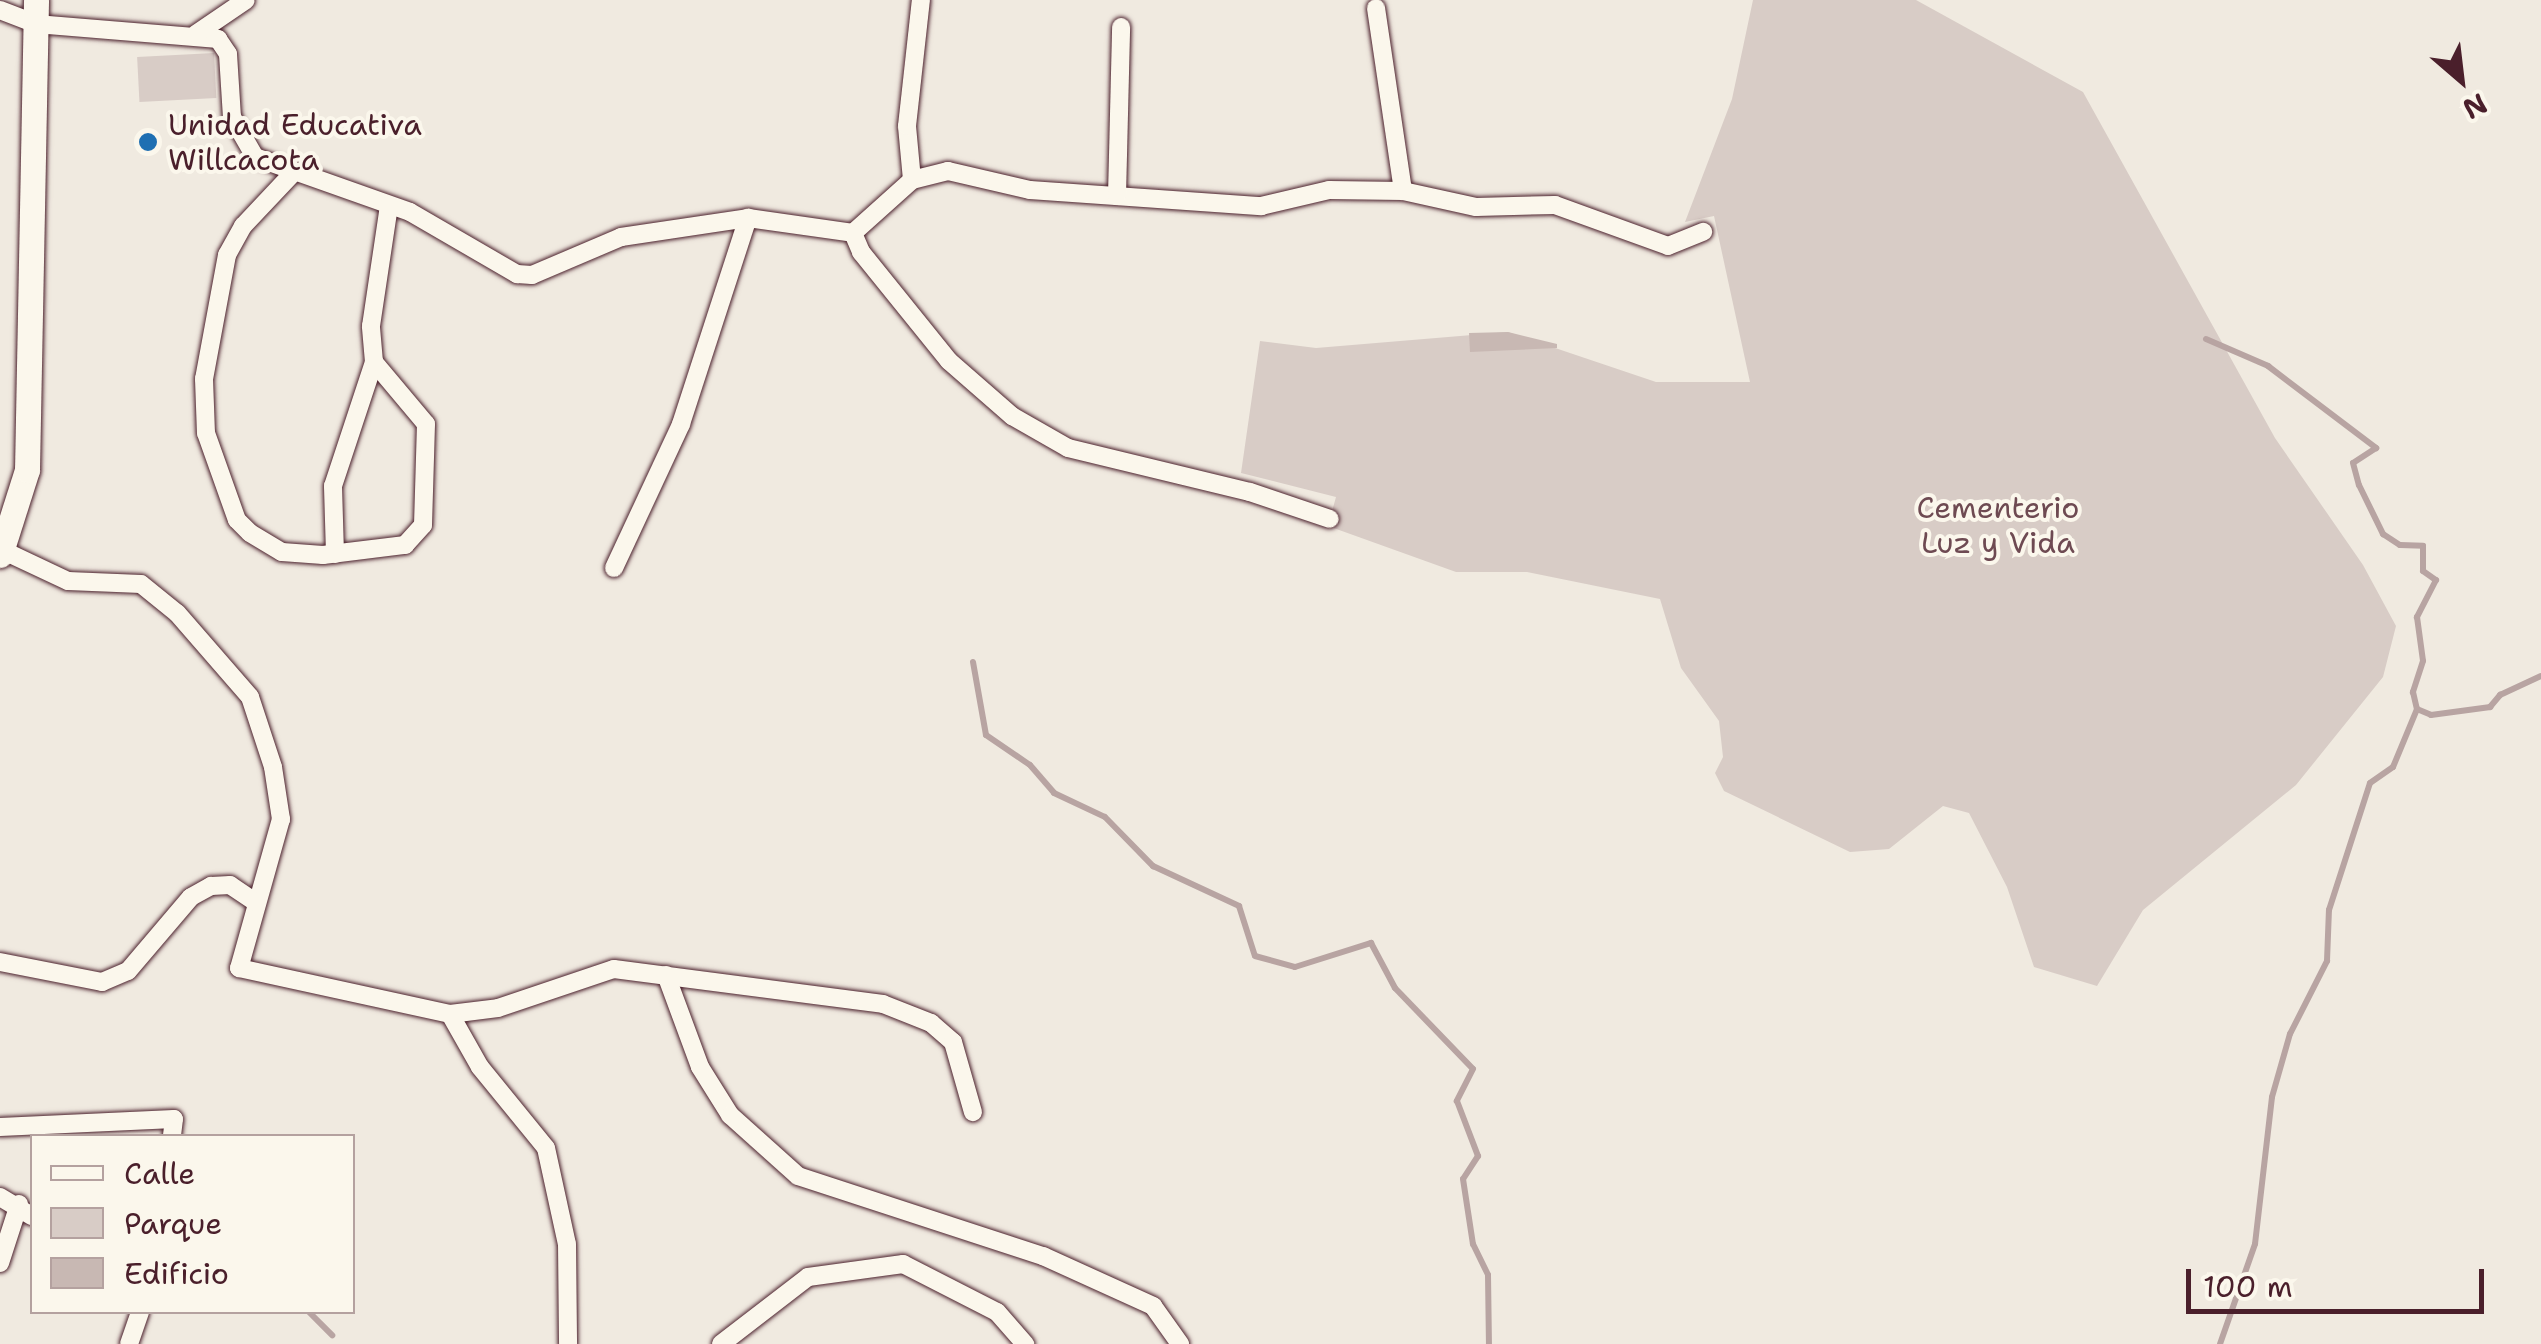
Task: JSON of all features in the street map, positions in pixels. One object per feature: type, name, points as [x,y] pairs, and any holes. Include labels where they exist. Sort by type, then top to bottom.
[{"type":"main road","points":[[1,553],[8,514],[27,470],[36,12]]},
{"type":"street","points":[[196,34],[246,0]]},
{"type":"street","points":[[912,180],[907,126],[920,0]]},
{"type":"street","points":[[1376,8],[1404,191]]},
{"type":"street","points":[[0,10],[196,34],[224,44],[232,117],[245,147],[292,173],[389,206],[517,274],[532,275],[621,238],[748,218],[853,232],[912,180],[948,171],[1030,190],[1262,206],[1329,190],[1404,191],[1476,207],[1555,206],[1668,246],[1703,232]]},
{"type":"street","points":[[1117,196],[1121,27]]},
{"type":"street","points":[[292,173],[243,226],[227,256],[204,379],[206,433],[237,520],[250,533],[282,552],[335,554],[406,545],[423,525],[426,424],[374,362]]},
{"type":"street","points":[[335,554],[334,486],[374,362],[370,326],[389,206]]},
{"type":"street","points":[[614,568],[681,424],[748,218]]},
{"type":"street","points":[[853,232],[861,252],[949,361],[1012,416],[1068,448],[1250,492],[1330,519]]},
{"type":"street","points":[[1,553],[68,581],[141,584],[177,613],[250,697],[273,767],[281,819],[240,968],[450,1014],[498,1008],[586,974],[614,969],[883,1004],[930,1023],[962,1059],[973,1112]]},
{"type":"street","points":[[0,962],[102,982],[128,970],[191,897],[211,886],[230,885],[257,903]]},
{"type":"street","points":[[666,974],[700,1067],[730,1114],[798,1176],[1043,1256],[1154,1306],[1180,1344]]},
{"type":"street","points":[[450,1014],[480,1067],[546,1148],[567,1244],[568,1344]]},
{"type":"street","points":[[0,1126],[174,1119],[172,1134]]},
{"type":"street","points":[[0,1197],[26,1210],[0,1263]]},
{"type":"street","points":[[721,1344],[808,1277],[903,1264],[997,1312],[1025,1344]]},
{"type":"street","points":[[129,1344],[139,1314]]},
{"type":"green space","name":"Cementerio Luz y Vida","points":[[1753,0],[1916,0],[2083,92],[2275,438],[2363,565],[2396,626],[2383,677],[2296,785],[2143,910],[2097,986],[2034,967],[2007,887],[1969,813],[1943,806],[1889,849],[1850,852],[1724,791],[1715,773],[1723,757],[1719,721],[1681,668],[1660,599],[1527,572],[1456,572],[1328,526],[1336,497],[1241,473],[1260,341],[1316,348],[1508,332],[1656,382],[1750,382],[1714,216],[1685,222],[1732,99]]},
{"type":"green space","points":[[214,53],[216,98],[139,102],[137,57]]},
{"type":"building","points":[[1508,332],[1557,344],[1557,348],[1470,352],[1469,333]]},
{"type":"waterway","points":[[2206,339],[2268,366],[2376,448],[2353,463],[2359,485],[2383,534],[2400,545],[2423,546],[2423,571],[2436,580],[2417,617],[2423,661],[2413,692],[2417,709]]},
{"type":"waterway","points":[[973,662],[986,735],[1030,765],[1054,793],[1105,817],[1153,866],[1239,906],[1255,956],[1295,967],[1371,943],[1395,988],[1473,1069],[1457,1101],[1478,1156],[1463,1179],[1473,1244],[1488,1275],[1489,1344]]},
{"type":"waterway","points":[[2220,1344],[2255,1244],[2272,1097],[2290,1034],[2327,961],[2329,910],[2370,783],[2393,767],[2417,709],[2431,715],[2490,707],[2500,695],[2541,676]]},
{"type":"waterway","points":[[311,1314],[332,1335]]},
{"type":"place","name":"Unidad Educativa Willcacota","points":[[148,142]]}]
